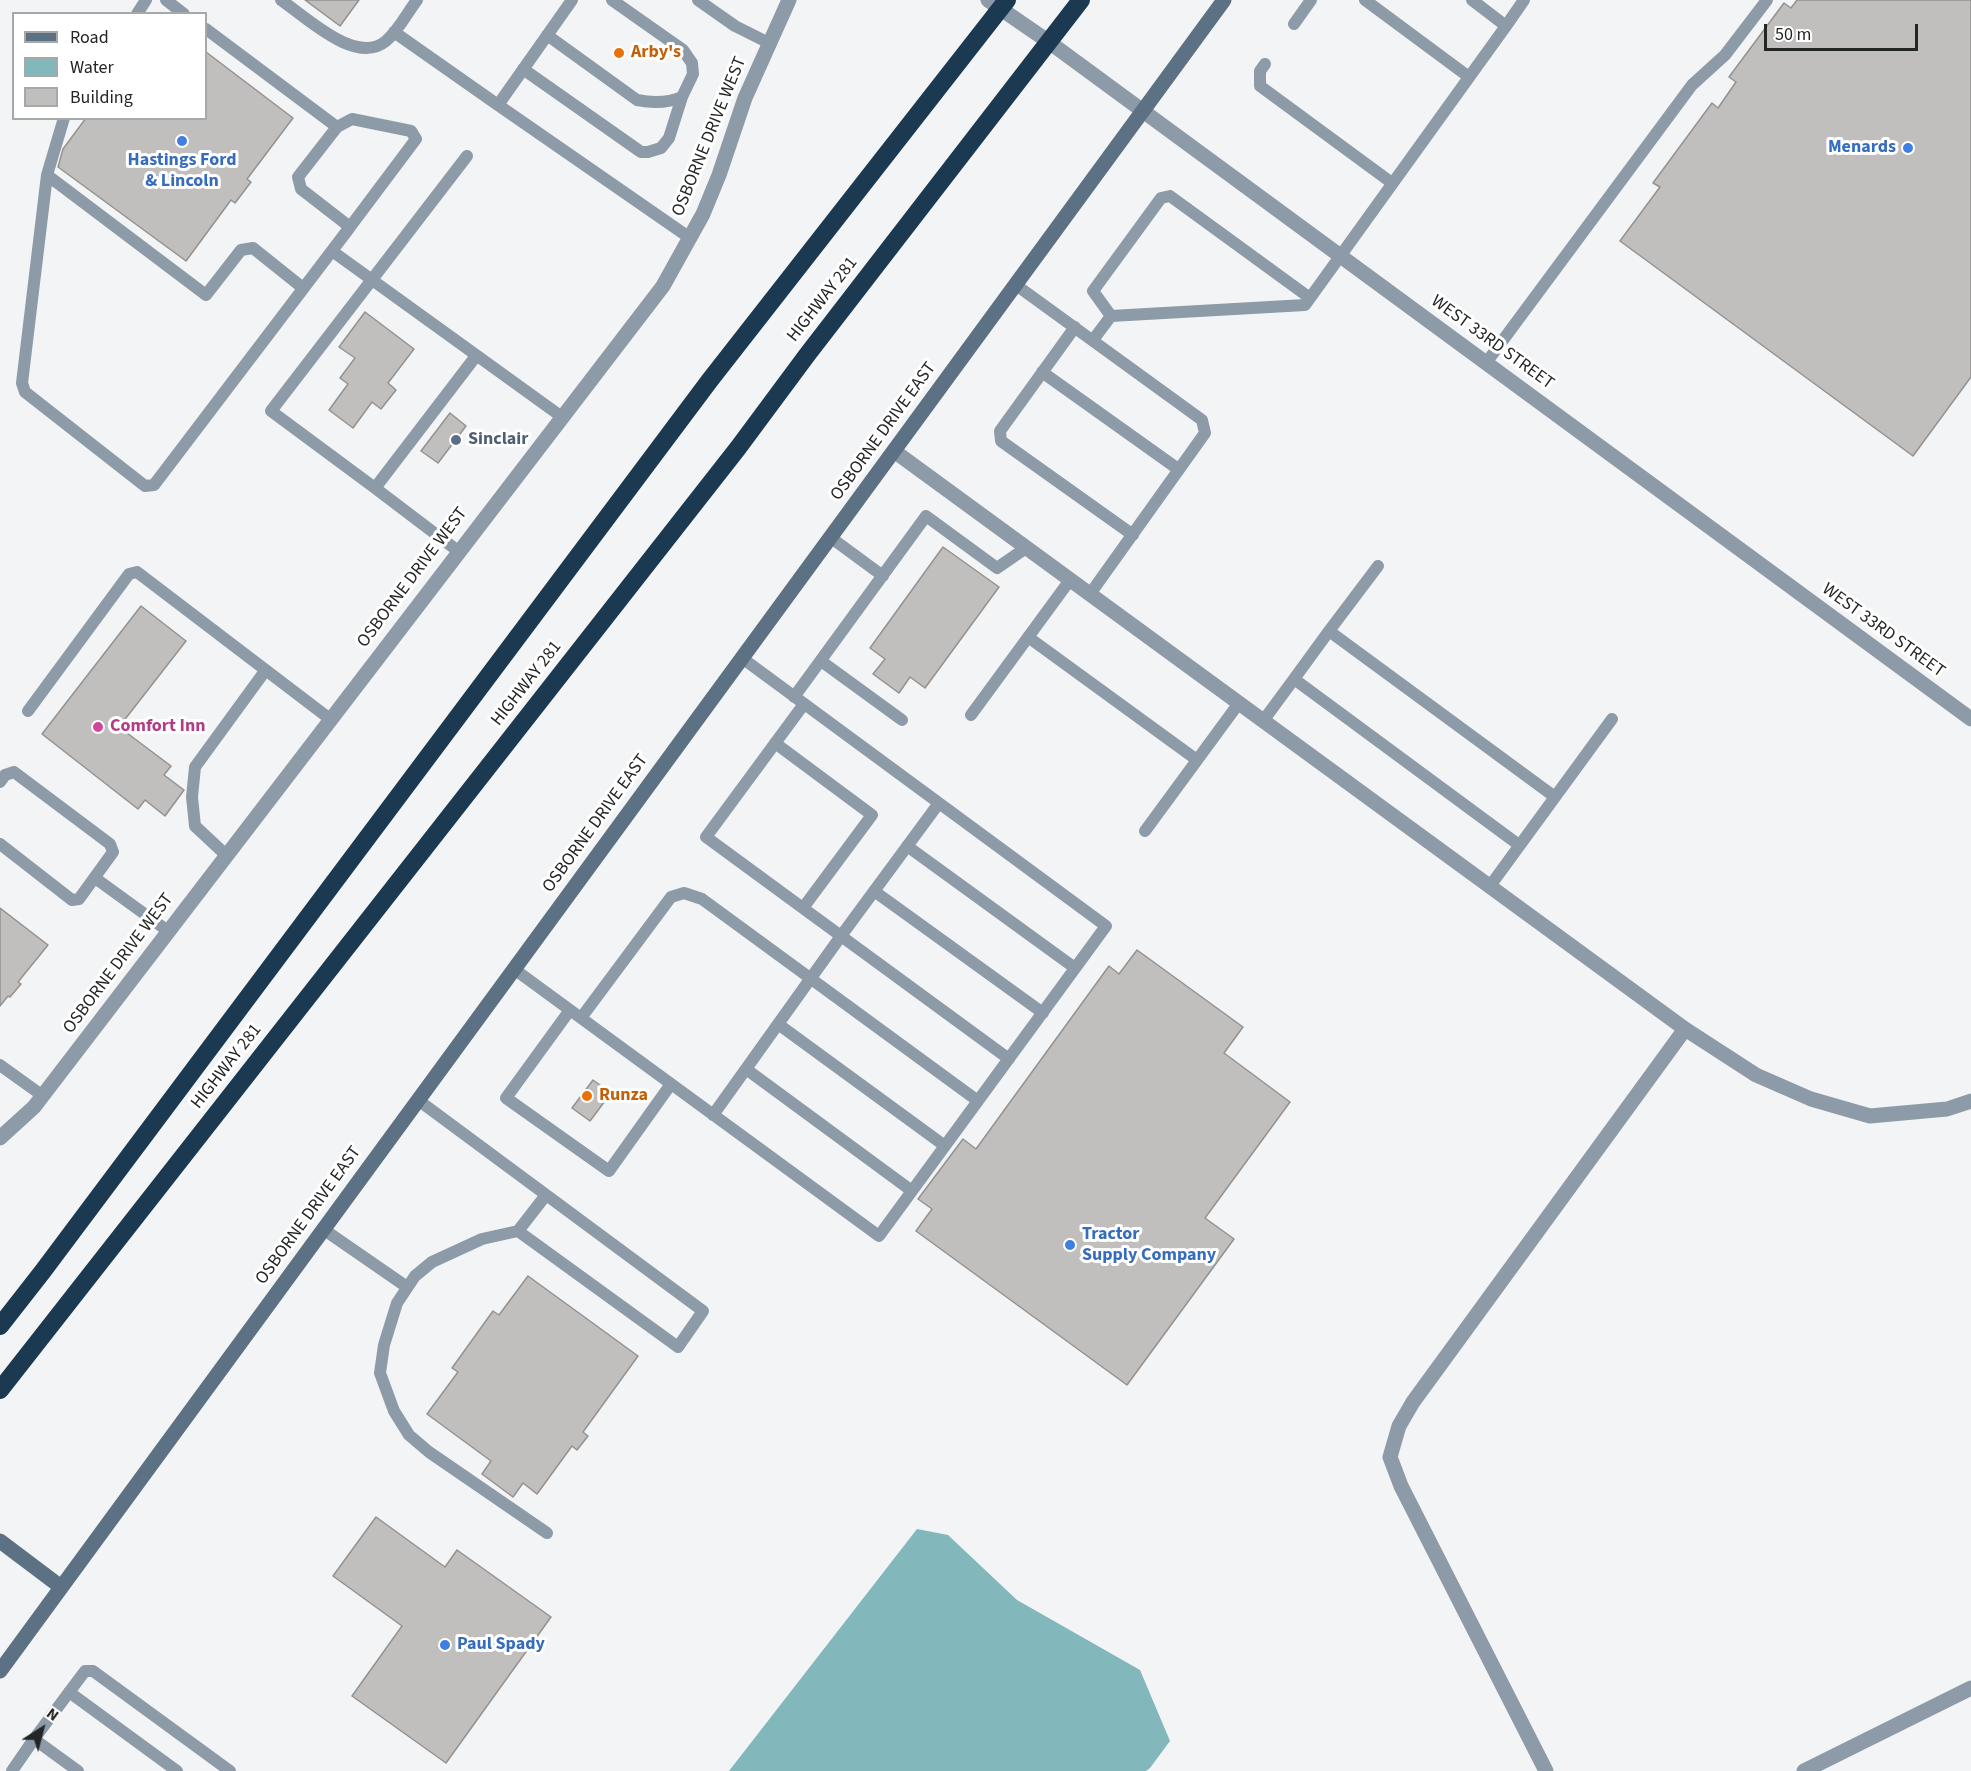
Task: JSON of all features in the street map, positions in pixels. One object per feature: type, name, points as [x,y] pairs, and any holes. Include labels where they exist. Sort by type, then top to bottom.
[{"type":"highway","name":"HIGHWAY 281","points":[[0,1390],[738,448],[1081,0]]},
{"type":"highway","name":"HIGHWAY 281","points":[[0,1326],[710,380],[998,3]]},
{"type":"street","name":"OSBORNE DRIVE WEST","points":[[0,1138],[27,1115],[42,1096],[663,286],[704,214],[745,98],[789,0]]},
{"type":"street","name":"OSBORNE DRIVE EAST","points":[[0,1671],[1224,0]]},
{"type":"street","name":"WEST 33RD STREET","points":[[998,3],[1971,719]]},
{"type":"street","points":[[894,451],[1685,1029],[1756,1075],[1811,1099],[1870,1116],[1947,1109],[1971,1101]]},
{"type":"street","points":[[1545,1771],[1401,1486],[1390,1456],[1399,1426],[1413,1402],[1685,1029]]},
{"type":"street","points":[[0,1541],[61,1587]]},
{"type":"street","points":[[1804,1771],[1971,1688]]},
{"type":"lane","points":[[166,0],[181,12]]},
{"type":"lane","points":[[281,0],[338,40],[356,47],[371,48],[385,42],[417,0]]},
{"type":"lane","points":[[498,105],[572,0]]},
{"type":"lane","points":[[523,69],[641,152],[661,148],[669,138],[682,97],[693,74],[693,63],[687,55],[612,0]]},
{"type":"lane","points":[[698,0],[735,26],[769,43]]},
{"type":"lane","points":[[1294,24],[1311,0]]},
{"type":"lane","points":[[1365,0],[1469,77]]},
{"type":"lane","points":[[1472,0],[1506,26]]},
{"type":"lane","points":[[1093,340],[1111,316],[1305,305],[1524,0]]},
{"type":"lane","points":[[1486,363],[1692,85],[1725,55],[1767,0]]},
{"type":"lane","points":[[207,30],[337,127]]},
{"type":"lane","points":[[394,32],[690,238]]},
{"type":"lane","points":[[547,35],[637,100],[648,102],[674,100],[682,97]]},
{"type":"lane","points":[[1265,64],[1260,71],[1260,86],[1392,183]]},
{"type":"lane","points":[[63,120],[47,175],[22,383],[25,392],[145,486],[154,485],[332,251],[350,227],[416,139],[411,131],[352,119],[337,127],[298,177],[301,189],[350,227]]},
{"type":"lane","points":[[458,551],[271,411],[467,156]]},
{"type":"lane","points":[[47,175],[207,295],[241,250],[253,248],[303,288]]},
{"type":"lane","points":[[1111,316],[1093,291],[1161,198],[1170,196],[1310,298]]},
{"type":"lane","points":[[332,251],[562,417]]},
{"type":"lane","points":[[1016,285],[1202,420],[1205,433],[1090,594]]},
{"type":"lane","points":[[1075,327],[1000,430],[1001,441],[1132,535]]},
{"type":"lane","points":[[375,488],[476,356]]},
{"type":"lane","points":[[1042,372],[1178,469]]},
{"type":"lane","points":[[1009,1059],[706,837],[775,743],[821,661],[926,516],[997,568],[1026,548]]},
{"type":"lane","points":[[831,537],[883,576]]},
{"type":"lane","points":[[1263,721],[1378,566]]},
{"type":"lane","points":[[28,711],[129,574],[137,572],[330,719]]},
{"type":"lane","points":[[971,715],[1070,580]]},
{"type":"lane","points":[[1329,631],[1555,797]]},
{"type":"lane","points":[[1028,637],[1197,760]]},
{"type":"lane","points":[[514,969],[879,1236],[1043,1013],[1106,926],[742,658]]},
{"type":"lane","points":[[821,661],[902,720]]},
{"type":"lane","points":[[226,855],[195,826],[192,797],[195,767],[265,671]]},
{"type":"lane","points":[[1294,679],[1520,846]]},
{"type":"lane","points":[[1145,831],[1239,703]]},
{"type":"lane","points":[[1490,886],[1612,719]]},
{"type":"lane","points":[[775,743],[872,815],[803,909]]},
{"type":"lane","points":[[0,782],[5,775],[14,772],[110,844],[113,852],[79,899],[72,900],[0,844]]},
{"type":"lane","points":[[713,1115],[939,803]]},
{"type":"lane","points":[[907,846],[1075,968]]},
{"type":"lane","points":[[95,878],[168,931]]},
{"type":"lane","points":[[874,891],[1043,1013]]},
{"type":"lane","points":[[581,1018],[671,897],[684,893],[702,899],[978,1101]]},
{"type":"lane","points":[[570,1010],[507,1098],[609,1171],[671,1084]]},
{"type":"lane","points":[[778,1024],[945,1146]]},
{"type":"lane","points":[[0,1065],[42,1096]]},
{"type":"lane","points":[[746,1070],[912,1191]]},
{"type":"lane","points":[[418,1100],[703,1311],[678,1347],[518,1231]]},
{"type":"lane","points":[[546,1195],[518,1231],[482,1239],[432,1262],[414,1276],[397,1303],[384,1345],[380,1373],[394,1411],[409,1435],[429,1452],[546,1533]]},
{"type":"lane","points":[[323,1229],[407,1287]]},
{"type":"lane","points":[[12,1771],[85,1671],[93,1671],[230,1771]]},
{"type":"lane","points":[[69,1692],[177,1771]]},
{"type":"lane","points":[[34,1739],[78,1771]]},
{"type":"water","points":[[917,1529],[948,1535],[1017,1600],[1140,1670],[1170,1741],[1150,1768],[1146,1771],[729,1771]]},
{"type":"building","points":[[305,0],[359,0],[340,26]]},
{"type":"building","points":[[1797,0],[1971,0],[1971,377],[1913,456],[1620,241],[1660,187],[1653,183],[1712,103],[1718,108],[1736,82],[1729,77],[1784,3],[1791,8]]},
{"type":"building","points":[[207,53],[293,118],[247,179],[251,182],[235,203],[231,200],[186,261],[58,167],[63,149],[85,120],[207,120]]},
{"type":"building","points":[[365,312],[414,349],[388,383],[396,390],[381,409],[372,402],[353,428],[329,410],[348,384],[340,378],[355,358],[339,347]]},
{"type":"building","points":[[450,413],[466,426],[438,463],[421,451]]},
{"type":"building","points":[[943,547],[999,587],[925,688],[910,677],[899,693],[873,674],[885,659],[870,648]]},
{"type":"building","points":[[141,606],[186,641],[119,727],[171,766],[164,775],[184,790],[165,816],[145,800],[138,809],[42,734]]},
{"type":"building","points":[[0,908],[48,945],[18,982],[21,984],[0,1006]]},
{"type":"building","points":[[1137,950],[1243,1027],[1224,1053],[1290,1102],[1205,1218],[1234,1239],[1127,1385],[916,1231],[932,1209],[918,1199],[963,1139],[976,1149],[1109,966],[1119,974]]},
{"type":"building","points":[[593,1080],[611,1093],[590,1121],[572,1108]]},
{"type":"building","points":[[528,1276],[638,1356],[583,1432],[588,1436],[577,1450],[572,1446],[537,1494],[523,1483],[513,1497],[482,1474],[491,1461],[427,1414],[458,1372],[452,1368],[493,1311],[499,1315]]},
{"type":"building","points":[[376,1517],[445,1567],[457,1550],[551,1617],[446,1763],[352,1696],[402,1626],[333,1576]]},
{"type":"place","name":"Arby's","points":[[619,53]]},
{"type":"place","name":"Hastings Ford & Lincoln","points":[[182,141]]},
{"type":"place","name":"Menards","points":[[1908,148]]},
{"type":"place","name":"Sinclair","points":[[456,440]]},
{"type":"place","name":"Comfort Inn","points":[[98,727]]},
{"type":"place","name":"Runza","points":[[587,1096]]},
{"type":"place","name":"Tractor Supply Company","points":[[1070,1245]]},
{"type":"place","name":"Paul Spady","points":[[445,1645]]}]
